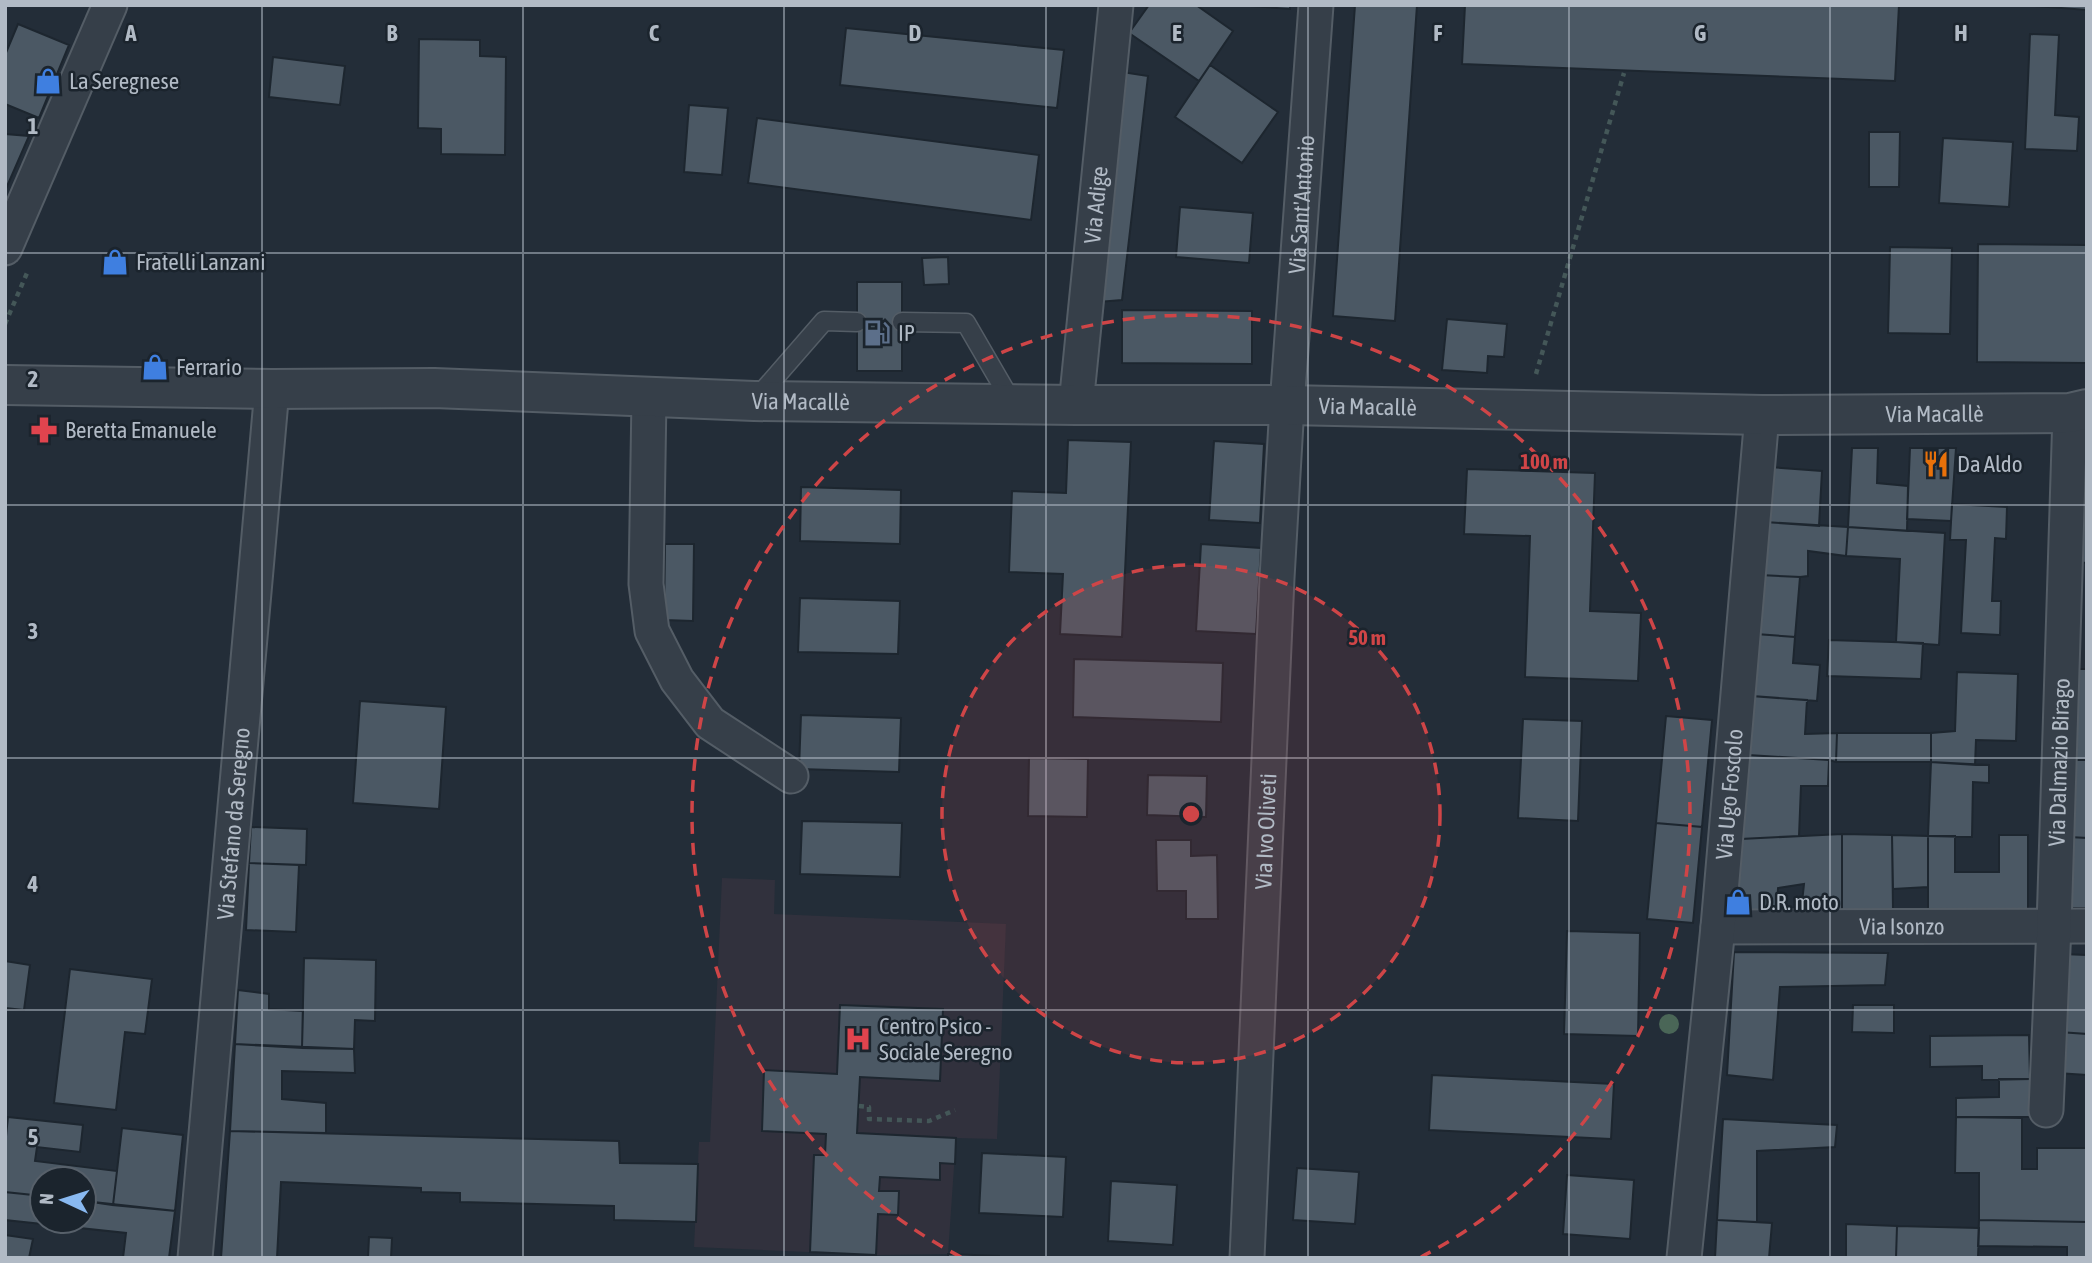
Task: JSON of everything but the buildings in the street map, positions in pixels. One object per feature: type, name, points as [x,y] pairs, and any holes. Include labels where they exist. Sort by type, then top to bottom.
[{"type":"street","points":[[5,248],[110,5]]},
{"type":"street","name":"Via Adige","points":[[1076,405],[1116,5]]},
{"type":"street","name":"Via Sant'Antonio","points":[[1287,405],[1316,5]]},
{"type":"street","name":"Via Macallè","points":[[5,385],[272,389],[434,388],[754,401],[1287,405],[1762,415],[2078,411]]},
{"type":"street","name":"Via Stefano da Seregno","points":[[195,1258],[272,389]]},
{"type":"street","points":[[649,398],[646,573],[652,631],[677,680],[710,723],[791,776]]},
{"type":"street","name":"Via Ivo Oliveti","points":[[1247,1258],[1287,405]]},
{"type":"street","name":"Via Dalmazio Birago","points":[[2046,1110],[2078,411]]},
{"type":"street","name":"Via Ugo Foscolo","points":[[1684,1258],[1718,928],[1762,415]]},
{"type":"street","name":"Via Isonzo","points":[[1718,928],[2087,926]]},
{"type":"lane","points":[[754,401],[824,321],[857,322]]},
{"type":"lane","points":[[902,323],[966,323],[1013,404]]},
{"type":"path","points":[[1535,410],[1536,375],[1624,73]]},
{"type":"path","points":[[859,1106],[869,1107],[869,1119],[929,1121],[955,1110]]},
{"type":"shaded area","name":"Centro Psico - Sociale Seregno","points":[[722,878],[775,880],[774,914],[1006,924],[997,1139],[956,1138],[948,1254],[876,1255],[694,1247],[699,1142],[710,1142]]},
{"type":"place","name":"La Seregnese","points":[[48,81]]},
{"type":"place","name":"Fratelli Lanzani","points":[[115,262]]},
{"type":"place","name":"IP","points":[[877,333]]},
{"type":"place","name":"Ferrario","points":[[155,367]]},
{"type":"place","name":"Beretta Emanuele","points":[[44,430]]},
{"type":"place","name":"Da Aldo","points":[[1936,464]]},
{"type":"place","name":"D.R. moto","points":[[1738,902]]},
{"type":"place","name":"Centro Psico - Sociale Seregno","points":[[858,1039]]}]
